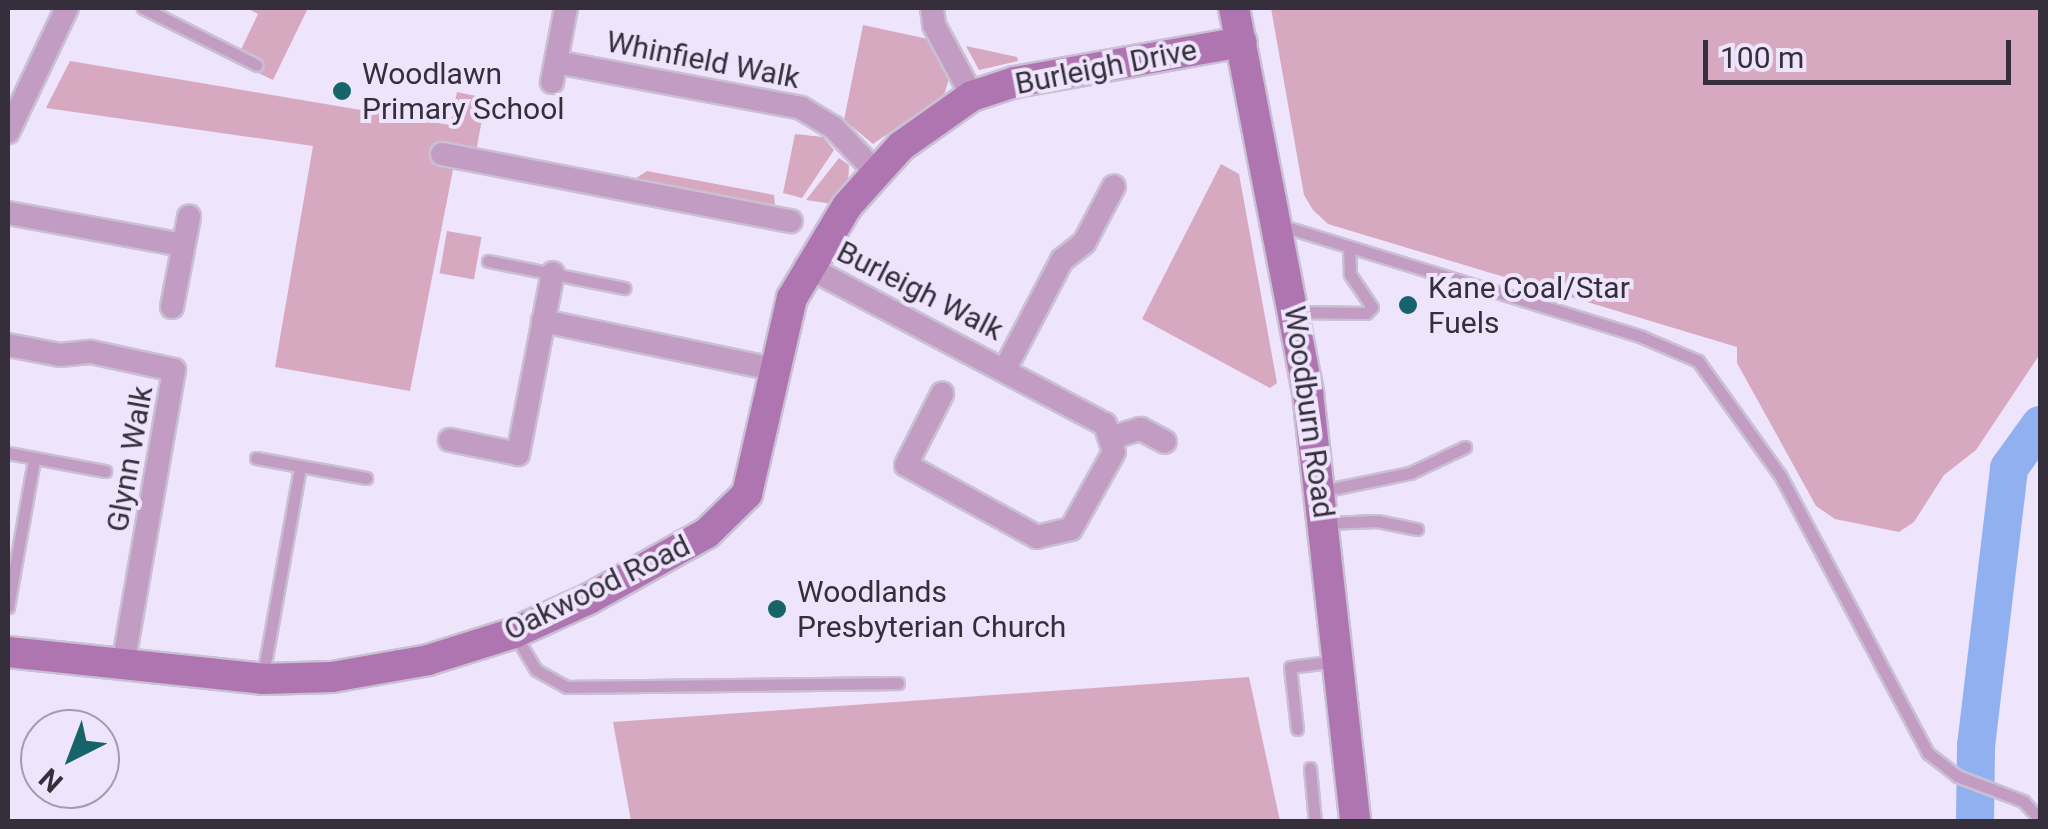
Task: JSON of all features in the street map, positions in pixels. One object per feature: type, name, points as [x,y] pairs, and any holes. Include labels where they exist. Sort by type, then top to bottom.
[{"type":"street","points":[[8,132],[67,8]]},
{"type":"street","name":"Whinfield Walk","points":[[566,8],[554,72],[802,108],[833,128],[875,171]]},
{"type":"street","points":[[932,8],[934,25],[972,96]]},
{"type":"street","name":"Woodburn Road","points":[[1234,8],[1295,312],[1322,491],[1355,822]]},
{"type":"street","name":"Burleigh Drive","points":[[774,370],[806,266],[875,171],[972,96],[1049,74],[1242,42]]},
{"type":"street","points":[[442,154],[790,221]]},
{"type":"street","name":"Burleigh Walk","points":[[1005,369],[1062,260],[1084,243],[1114,186]]},
{"type":"street","points":[[8,213],[183,245]]},
{"type":"street","points":[[172,307],[189,217]]},
{"type":"street","name":"Burleigh Walk","points":[[806,266],[1099,419],[1114,436]]},
{"type":"street","points":[[450,440],[518,454],[553,273]]},
{"type":"street","points":[[544,321],[774,370]]},
{"type":"street","name":"Glynn Walk","points":[[8,345],[60,355],[91,352],[174,370],[123,666]]},
{"type":"street","name":"Oakwood Road","points":[[8,652],[263,680],[393,667],[514,633],[654,566],[733,512],[756,473],[774,370]]},
{"type":"street","points":[[942,394],[906,465],[1037,537],[1059,536],[1075,524],[1113,456],[1114,436],[1141,429],[1166,442]]},
{"type":"lane","points":[[143,8],[257,65]]},
{"type":"lane","points":[[1279,225],[1642,337],[1698,361],[1780,474],[1928,753],[1962,778],[2022,801],[2040,819]]},
{"type":"lane","points":[[1295,312],[1366,313],[1372,307],[1350,274],[1350,247]]},
{"type":"lane","points":[[488,261],[624,288]]},
{"type":"lane","points":[[1322,491],[1410,474],[1465,448]]},
{"type":"lane","points":[[8,453],[106,471]]},
{"type":"lane","points":[[256,458],[366,478]]},
{"type":"lane","points":[[8,607],[34,459]]},
{"type":"lane","points":[[263,680],[300,468]]},
{"type":"lane","points":[[1325,523],[1377,520],[1417,529]]},
{"type":"lane","points":[[514,633],[536,670],[567,688],[898,683]]},
{"type":"lane","points":[[1297,729],[1290,667],[1341,660]]},
{"type":"lane","points":[[1310,768],[1316,822]]},
{"type":"shaded area","points":[[247,8],[308,8],[273,80],[235,62],[258,14]]},
{"type":"shaded area","points":[[1271,8],[2040,8],[2040,354],[1976,450],[1944,475],[1914,522],[1899,532],[1835,519],[1816,506],[1737,363],[1737,347],[1328,224],[1304,195]]},
{"type":"shaded area","points":[[863,25],[928,39],[949,79],[944,95],[873,144],[844,120]]},
{"type":"shaded area","points":[[966,46],[1017,57],[1018,61],[979,70]]},
{"type":"shaded area","points":[[70,61],[450,125],[457,92],[486,98],[475,157],[456,154],[410,391],[275,367],[313,146],[46,108]]},
{"type":"shaded area","points":[[795,134],[823,137],[834,150],[802,198],[783,193]]},
{"type":"shaded area","points":[[839,158],[849,165],[848,185],[833,204],[806,200]]},
{"type":"shaded area","points":[[1221,164],[1239,174],[1277,383],[1270,388],[1142,319]]},
{"type":"shaded area","points":[[647,171],[774,195],[776,215],[633,180]]},
{"type":"shaded area","points":[[447,231],[481,237],[474,279],[440,273]]},
{"type":"shaded area","points":[[1249,677],[1280,821],[631,821],[613,722]]},
{"type":"waterway","points":[[1975,822],[1976,746],[2009,468],[2040,425]]},
{"type":"place","name":"Woodlawn Primary School","points":[[342,91]]},
{"type":"place","name":"Kane Coal/Star Fuels","points":[[1408,305]]},
{"type":"place","name":"Woodlands Presbyterian Church","points":[[777,609]]}]
